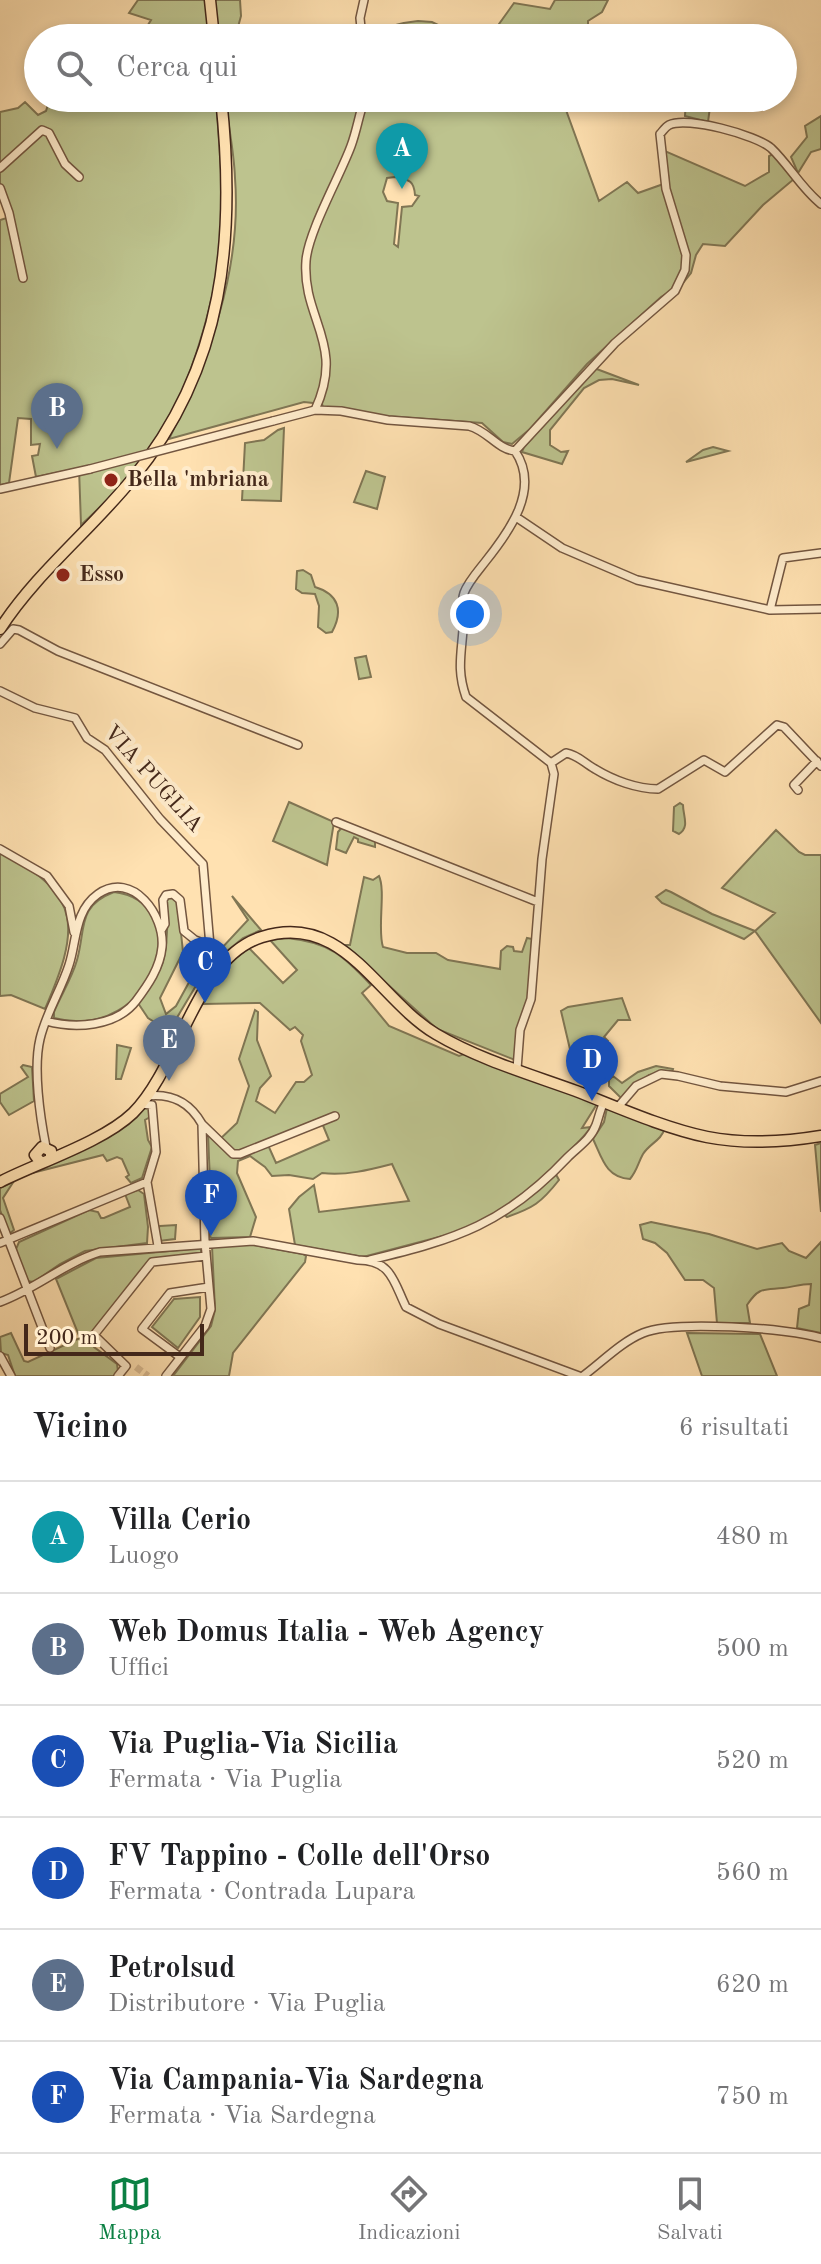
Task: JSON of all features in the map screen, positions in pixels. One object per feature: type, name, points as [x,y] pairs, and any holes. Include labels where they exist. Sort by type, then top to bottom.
[{"type":"main road","points":[[210,0],[213,24]]},
{"type":"main road","points":[[0,629],[39,577],[132,479],[159,444],[186,392],[209,333],[223,267],[228,210],[222,112]]},
{"type":"main road","points":[[0,1182],[44,1154],[74,1147],[119,1123],[155,1081],[220,964],[245,944],[260,937],[285,933],[317,936],[350,954],[411,1015],[435,1034],[604,1102],[709,1138],[768,1141],[821,1136]]},
{"type":"main road","points":[[139,1103],[196,1006]]},
{"type":"street","points":[[361,24],[364,0]]},
{"type":"street","points":[[315,410],[323,392],[328,363],[326,346],[305,278],[306,256],[353,142],[360,112]]},
{"type":"street","points":[[515,451],[613,344],[675,291],[685,270],[686,255],[666,189],[662,158],[660,134],[667,126],[679,122],[696,123],[749,136],[769,146],[821,204]]},
{"type":"street","points":[[0,168],[42,130],[49,133],[65,164],[79,177]]},
{"type":"street","points":[[0,188],[9,213],[23,278]]},
{"type":"street","points":[[0,489],[90,469],[315,410],[341,411],[388,420],[469,426],[482,429],[507,450],[515,451]]},
{"type":"street","points":[[515,451],[520,459],[525,487],[516,517],[464,593],[459,657],[461,683],[466,697],[551,763],[554,782],[538,902],[531,999],[520,1030],[517,1069]]},
{"type":"street","points":[[516,517],[562,548],[637,580],[770,610],[821,609]]},
{"type":"street","points":[[770,610],[783,558],[821,553]]},
{"type":"street","points":[[0,644],[13,629],[19,630],[58,651],[298,745]]},
{"type":"street","name":"VIA PUGLIA","points":[[0,691],[35,708],[75,718],[87,738],[105,750],[160,819],[203,864],[210,946],[220,964]]},
{"type":"street","points":[[551,763],[566,753],[574,754],[593,769],[613,778],[658,789],[704,760],[725,772],[777,725],[784,727],[819,764],[794,785],[798,790]]},
{"type":"street","points":[[336,822],[538,902]]},
{"type":"street","points":[[0,849],[47,876],[69,906],[74,934]]},
{"type":"street","points":[[44,1154],[40,1040],[46,1021],[69,964],[74,934],[86,906],[100,892],[115,889],[132,891],[147,901],[162,929],[160,961],[132,1006],[114,1017],[83,1026],[46,1021]]},
{"type":"street","name":"VIA PUGLIA","points":[[162,929],[165,924],[163,900],[166,895],[173,894],[180,900],[184,931],[210,946]]},
{"type":"street","points":[[618,1107],[636,1086],[661,1074],[720,1086],[786,1092],[821,1081]]},
{"type":"street","points":[[155,1081],[153,1091],[162,1097],[183,1101],[233,1154],[240,1154],[335,1116]]},
{"type":"street","points":[[139,1103],[162,1097]]},
{"type":"street","points":[[370,1260],[469,1231],[509,1211],[531,1195],[589,1137],[604,1102]]},
{"type":"street","points":[[139,1103],[152,1105],[154,1115],[156,1152],[147,1182],[158,1246]]},
{"type":"street","points":[[166,1376],[205,1326],[211,1309],[205,1242],[202,1124]]},
{"type":"street","points":[[4,1242],[147,1182]]},
{"type":"street","points":[[0,1218],[4,1242],[50,1348]]},
{"type":"street","points":[[0,1302],[27,1291],[86,1256],[100,1252],[205,1242],[253,1241],[370,1260],[388,1271],[406,1307],[439,1324],[581,1376],[624,1344],[655,1329],[714,1327],[802,1332],[821,1338]]},
{"type":"street","points":[[136,1367],[128,1369],[94,1335],[152,1262],[206,1256]]},
{"type":"street","points":[[180,1357],[142,1329],[170,1293],[209,1287]]},
{"type":"street","points":[[0,1356],[11,1376]]},
{"type":"street","points":[[118,1376],[126,1366]]},
{"type":"green space","points":[[138,0],[240,0],[241,16],[239,24],[149,24],[151,20],[129,13]]},
{"type":"green space","points":[[555,0],[608,0],[602,12],[588,24],[499,24],[514,3],[550,9]]},
{"type":"green space","points":[[418,21],[436,24],[400,24]]},
{"type":"green space","points":[[24,103],[24,112],[38,115],[44,112],[217,112],[222,186],[221,239],[210,306],[196,353],[180,397],[153,446],[119,488],[81,525],[79,468],[36,477],[32,456],[38,455],[40,444],[31,445],[31,419],[18,418],[9,483],[0,485],[0,220],[10,217],[0,185],[0,112],[18,108]]},
{"type":"green space","points":[[227,112],[567,112],[599,201],[627,182],[638,193],[669,182],[665,151],[745,186],[769,172],[769,156],[773,154],[794,179],[763,205],[725,246],[703,244],[691,273],[683,283],[661,297],[587,364],[530,429],[512,444],[503,442],[482,423],[384,416],[304,402],[169,439],[209,345],[228,280],[236,213]],"holes":[[[387,178],[410,182],[415,195],[419,196],[412,206],[402,207],[398,247],[394,244],[398,203],[387,201],[383,192]]]},
{"type":"green space","points":[[685,112],[709,112],[708,122],[685,116]]},
{"type":"green space","points":[[821,116],[821,149],[811,152],[798,173],[791,157],[807,137],[805,126]]},
{"type":"green space","points":[[594,368],[639,385],[612,379],[599,380],[584,388],[550,430],[550,445],[561,452],[568,451],[562,464],[522,452],[524,447]]},
{"type":"green space","points":[[284,428],[281,501],[242,500],[245,443],[264,440]]},
{"type":"green space","points":[[713,447],[728,451],[686,462],[703,450]]},
{"type":"green space","points":[[366,471],[385,477],[377,509],[354,502]]},
{"type":"green space","points":[[303,570],[311,575],[315,587],[329,594],[337,604],[338,617],[332,632],[326,633],[318,627],[319,606],[315,594],[296,589],[297,571]]},
{"type":"green space","points":[[366,656],[371,677],[359,679],[355,658]]},
{"type":"green space","points":[[289,802],[334,822],[327,865],[273,841]]},
{"type":"green space","points":[[680,803],[683,805],[685,825],[679,834],[673,831],[674,807]]},
{"type":"green space","points":[[343,826],[375,840],[375,847],[358,842],[354,837],[346,853],[336,849],[338,832]]},
{"type":"green space","points":[[776,830],[799,852],[821,855],[821,1023],[755,931],[775,913],[722,888]]},
{"type":"green space","points":[[0,853],[28,868],[48,884],[61,900],[67,918],[68,937],[64,958],[45,1009],[11,995],[0,996]]},
{"type":"green space","points":[[379,876],[383,947],[407,953],[436,953],[448,960],[500,969],[501,951],[507,946],[522,952],[527,938],[532,939],[528,998],[515,1060],[437,1029],[344,945],[350,945],[364,877],[373,880]]},
{"type":"green space","points":[[666,890],[712,914],[755,931],[744,939],[662,903],[656,897]]},
{"type":"green space","points":[[114,892],[140,901],[154,920],[159,943],[153,968],[140,992],[118,1011],[89,1020],[54,1018],[75,967],[88,911]]},
{"type":"green space","points":[[232,896],[261,930],[243,938],[222,955],[219,951],[248,920]]},
{"type":"green space","points":[[174,897],[178,905],[183,952],[160,998],[166,1014],[176,1006],[193,975],[206,974],[169,1031],[148,1018],[138,1003],[162,964],[167,932],[166,899]]},
{"type":"green space","points":[[270,940],[302,940],[325,947],[344,958],[371,985],[362,993],[389,1026],[459,1056],[464,1054],[597,1104],[582,1128],[591,1127],[553,1169],[559,1180],[547,1194],[530,1207],[507,1217],[501,1212],[458,1232],[363,1257],[295,1245],[289,1209],[314,1185],[319,1212],[409,1201],[392,1164],[348,1173],[322,1173],[313,1179],[272,1176],[250,1156],[238,1161],[237,1173],[256,1217],[250,1237],[211,1238],[208,1134],[218,1141],[237,1123],[249,1086],[239,1059],[255,1010],[258,1012],[257,1040],[271,1076],[260,1088],[256,1101],[275,1113],[296,1082],[304,1082],[312,1075],[301,1041],[303,1035],[295,1027],[290,1030],[260,1003],[203,1004],[224,966],[249,948],[283,983],[297,970]],"holes":[[[322,1123],[329,1140],[276,1163],[268,1145]]]},
{"type":"green space","points":[[622,998],[630,1020],[618,1020],[604,1037],[608,1041],[599,1057],[602,1063],[597,1075],[577,1079],[561,1011],[568,1007]]},
{"type":"green space","points":[[117,1045],[131,1048],[121,1079],[116,1079]]},
{"type":"green space","points":[[656,1066],[673,1069],[672,1072],[649,1075],[621,1098],[609,1086],[613,1076],[622,1083],[638,1072]]},
{"type":"green space","points":[[21,1067],[32,1067],[34,1101],[9,1115],[0,1102],[0,1094],[28,1077]]},
{"type":"green space","points":[[144,1106],[149,1108],[150,1117],[145,1120],[152,1147],[142,1178],[131,1183],[126,1177],[129,1175],[122,1159],[117,1157],[107,1161],[103,1155],[32,1173]]},
{"type":"green space","points":[[607,1108],[665,1128],[643,1154],[630,1179],[610,1171],[593,1139],[604,1122]]},
{"type":"green space","points":[[821,1143],[821,1212],[815,1145]]},
{"type":"green space","points":[[14,1181],[3,1198],[14,1230],[9,1234],[0,1210],[0,1188]]},
{"type":"green space","points":[[138,1190],[144,1194],[147,1243],[85,1251],[34,1282],[26,1281],[16,1249],[19,1242],[89,1210],[98,1212],[104,1218],[130,1207],[125,1194]]},
{"type":"green space","points":[[651,1222],[709,1234],[757,1249],[782,1243],[789,1251],[806,1258],[821,1242],[821,1333],[797,1328],[799,1309],[809,1305],[811,1284],[762,1290],[747,1305],[750,1323],[717,1323],[714,1288],[703,1280],[685,1280],[667,1253],[655,1243],[643,1239],[640,1225]]},
{"type":"green space","points":[[176,1225],[175,1239],[159,1241],[157,1229],[160,1226]]},
{"type":"green space","points":[[248,1244],[303,1254],[306,1256],[305,1262],[233,1353],[229,1376],[173,1376],[211,1326],[215,1310],[212,1246]]},
{"type":"green space","points":[[201,1248],[201,1253],[150,1260],[89,1336],[94,1347],[117,1364],[118,1371],[114,1376],[15,1376],[8,1355],[1,1353],[0,1337],[11,1333],[24,1361],[28,1362],[80,1338],[56,1279],[96,1258]]},
{"type":"green space","points":[[200,1297],[200,1317],[178,1348],[152,1327],[174,1299]]},
{"type":"green space","points":[[687,1333],[760,1334],[777,1376],[702,1376]]},
{"type":"tunnel","points":[[136,1367],[148,1376]]},
{"type":"place","name":"Villa Cerio","points":[[402,189]]},
{"type":"place","name":"Web Domus Italia - Web Agency","points":[[57,449]]},
{"type":"place","name":"Bella 'mbriana","points":[[111,480]]},
{"type":"place","name":"Esso","points":[[63,575]]},
{"type":"place","name":"Via Puglia-Via Sicilia","points":[[205,1003]]},
{"type":"place","name":"Petrolsud","points":[[169,1081]]},
{"type":"place","name":"FV Tappino - Colle dell'Orso","points":[[592,1101]]},
{"type":"place","name":"Via Campania-Via Sardegna","points":[[211,1236]]}]
